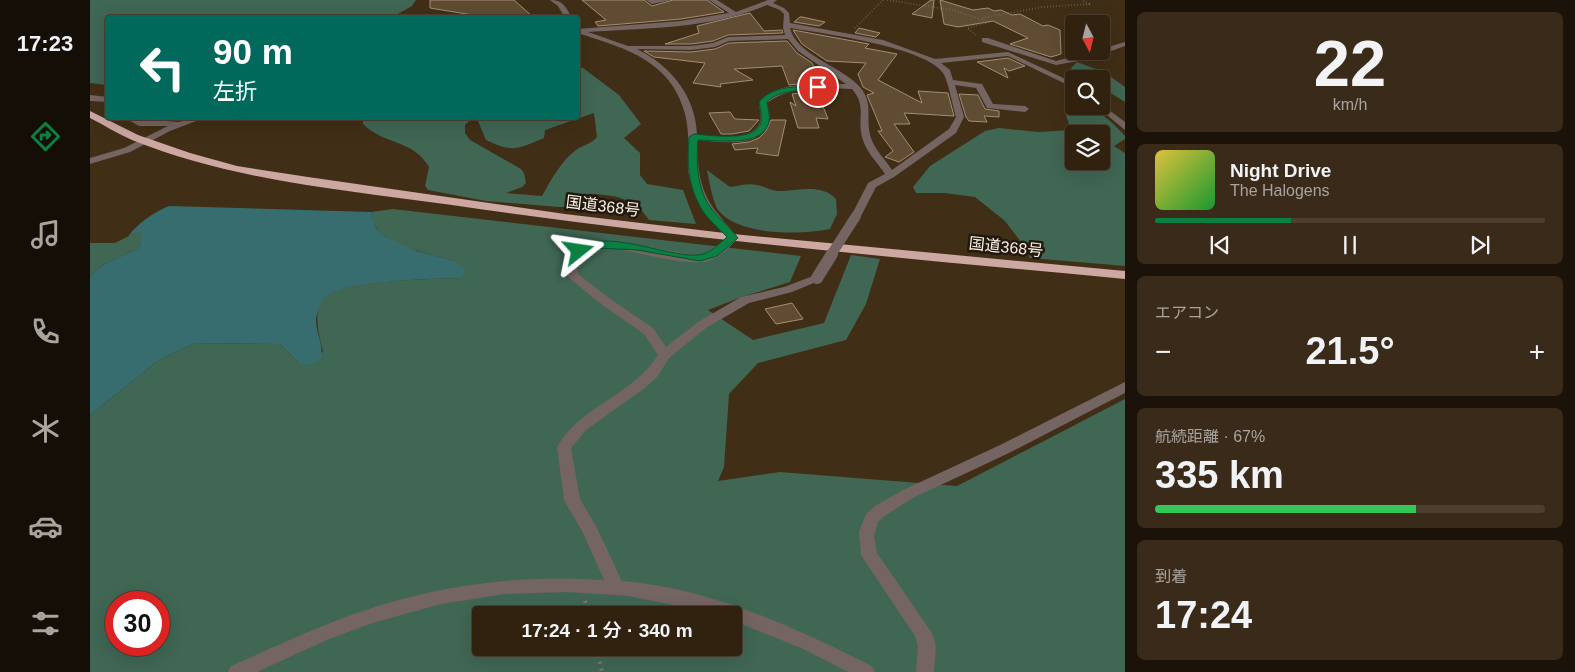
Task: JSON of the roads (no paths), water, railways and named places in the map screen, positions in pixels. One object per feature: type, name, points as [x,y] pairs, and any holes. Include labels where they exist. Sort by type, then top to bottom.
[{"type":"highway","name":"国道368号","points":[[90,114],[144,141],[186,155],[236,169],[308,181],[536,214],[733,238],[1125,275]]},
{"type":"street","points":[[553,0],[561,5],[567,15]]},
{"type":"street","points":[[649,0],[652,2],[668,0]]},
{"type":"street","points":[[712,0],[735,14]]},
{"type":"street","points":[[580,31],[676,22],[735,14],[771,2],[787,14],[787,33],[790,37],[815,60],[839,73],[862,95],[867,107],[867,139],[891,175]]},
{"type":"street","points":[[616,587],[590,531],[572,500],[564,447],[581,426],[640,385],[653,373],[664,355],[702,325],[734,304],[756,296],[800,286],[817,278],[856,216],[872,184],[891,175],[953,131],[960,117],[947,72],[934,61],[883,42],[787,24]]},
{"type":"street","points":[[580,32],[628,47],[658,65],[670,75],[678,86],[687,105],[694,137],[692,161],[695,180],[706,208],[733,238],[714,254],[700,258],[637,247],[596,245],[579,251],[570,263],[572,275],[604,301],[649,331],[664,355]]},
{"type":"street","points":[[628,47],[691,48],[715,45],[728,39],[790,37]]},
{"type":"street","points":[[1065,82],[992,46],[985,40],[1056,63],[1071,60]]},
{"type":"street","points":[[1110,48],[1125,44]]},
{"type":"street","points":[[934,61],[1008,54]]},
{"type":"street","points":[[951,82],[979,86],[990,106],[1025,109]]},
{"type":"street","points":[[694,137],[741,139],[754,135],[762,130],[765,121],[763,102],[768,96],[777,92],[799,88],[854,86]]},
{"type":"street","points":[[92,98],[105,100]]},
{"type":"street","points":[[1110,114],[1125,127]]},
{"type":"street","points":[[134,120],[139,123],[185,122]]},
{"type":"street","points":[[90,161],[127,150],[192,120]]},
{"type":"street","points":[[925,672],[927,647],[923,633],[869,554],[866,541],[867,528],[873,518],[888,505],[988,458],[1125,387]]},
{"type":"street","points":[[237,672],[333,630],[376,614],[463,592],[545,584],[616,587],[699,602],[739,614],[825,649],[866,672]]},
{"type":"water","points":[[169,206],[371,212],[376,228],[386,237],[417,251],[455,261],[466,271],[461,278],[386,282],[343,289],[329,294],[322,301],[316,318],[321,345],[320,360],[309,365],[299,363],[280,344],[195,343],[159,360],[90,415],[90,276],[104,264],[137,249],[141,243],[141,231],[128,236],[147,218]]}]
